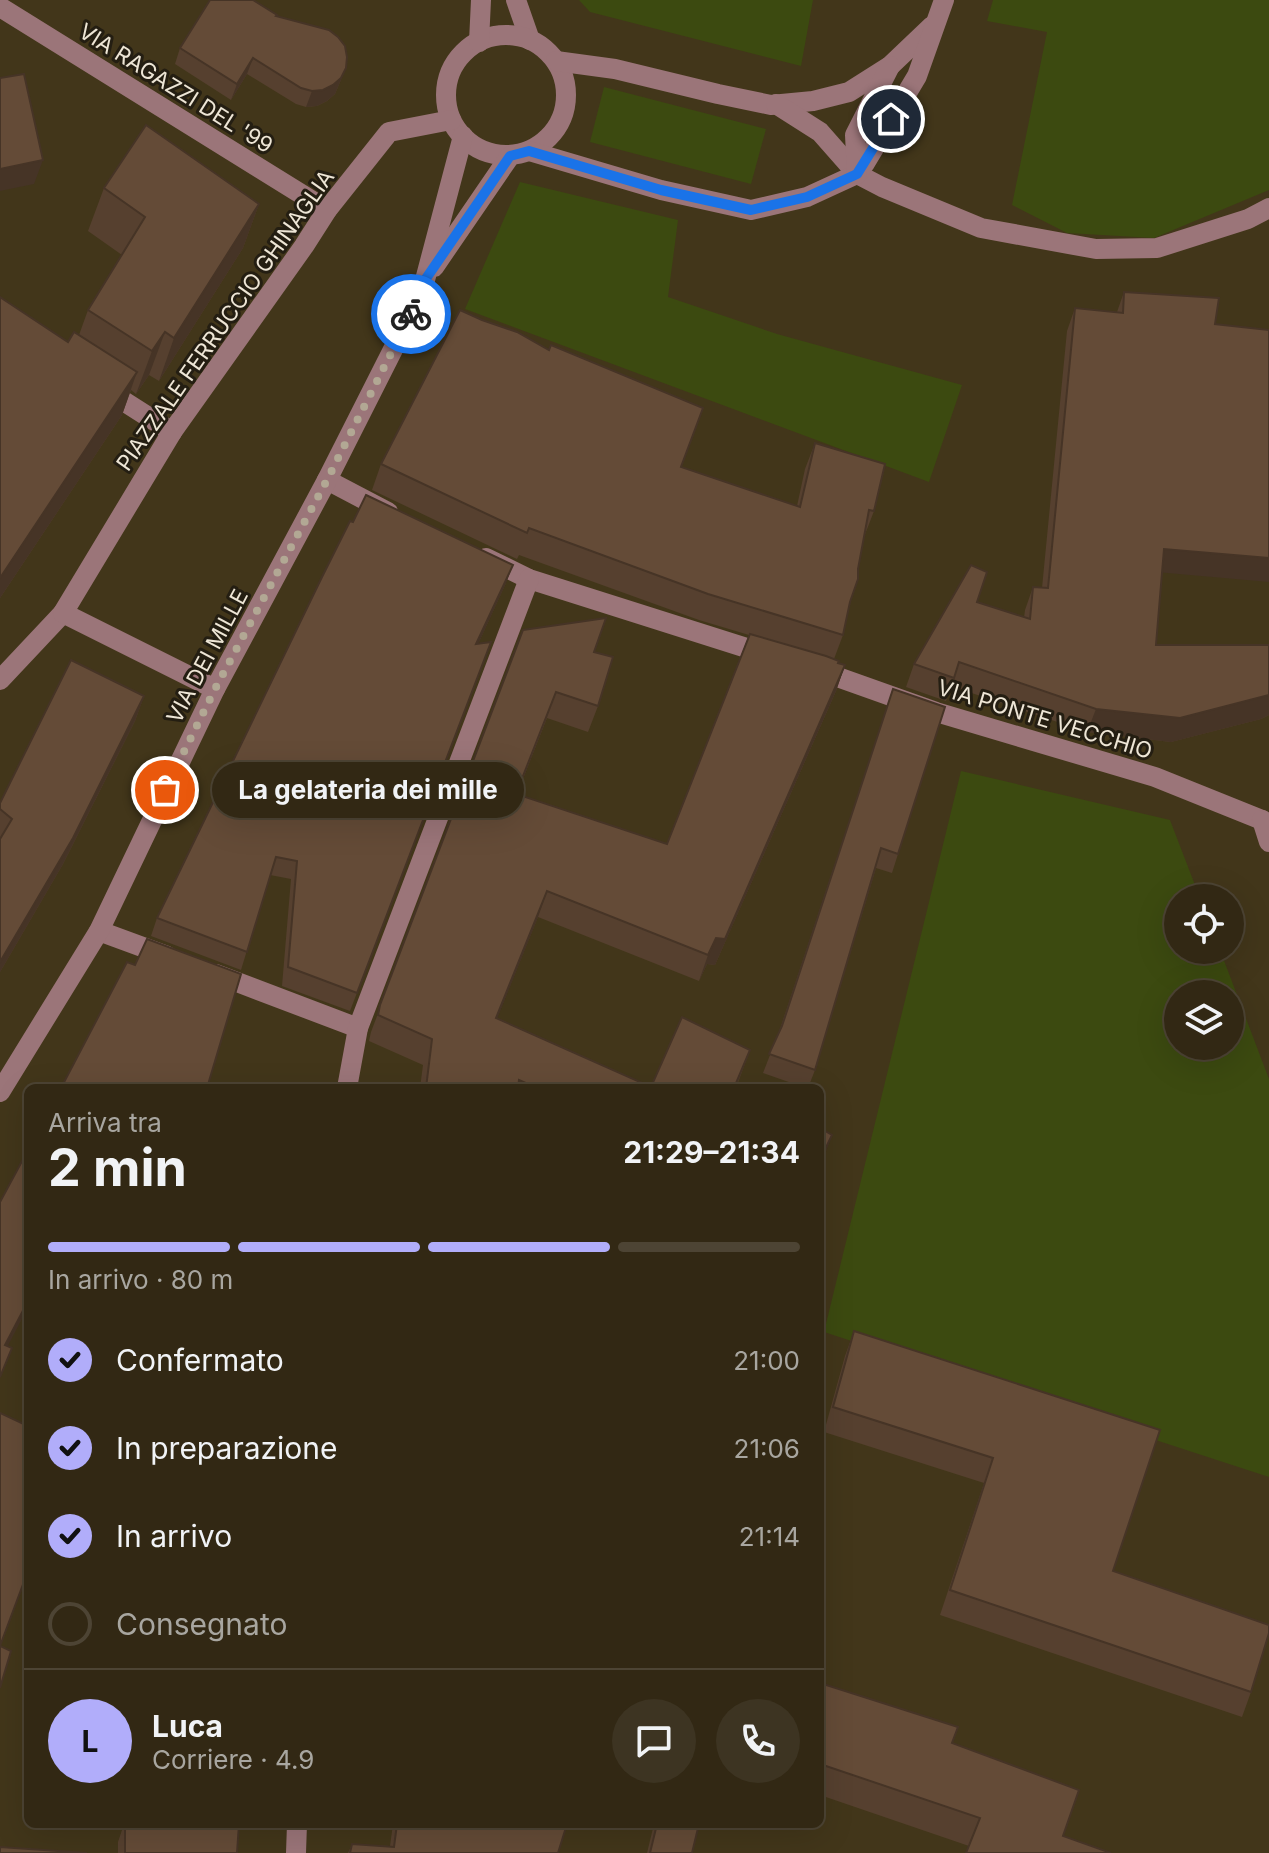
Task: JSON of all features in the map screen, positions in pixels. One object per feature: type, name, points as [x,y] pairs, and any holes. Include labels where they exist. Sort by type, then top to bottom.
[{"type":"street","points":[[479,42],[481,0]]},
{"type":"street","points":[[516,0],[530,40]]},
{"type":"street","points":[[520,153],[544,142],[556,128],[564,113],[567,94],[564,76],[556,61],[530,40],[515,35],[496,36],[463,52],[447,84],[446,102],[457,128],[480,150],[520,153],[751,210],[807,197],[857,174],[865,163],[917,76],[944,0]]},
{"type":"street","name":"VIA RAGAZZI DEL '99","points":[[0,7],[327,210]]},
{"type":"street","points":[[556,61],[615,69],[771,105],[813,101],[849,92],[890,66],[937,20]]},
{"type":"street","points":[[857,174],[855,135],[890,66]]},
{"type":"street","points":[[776,104],[820,132],[857,174],[981,228],[1096,249],[1157,248],[1248,219],[1269,208]]},
{"type":"street","name":"PIAZZALE FERRUCCIO GHINAGLIA","points":[[0,680],[63,613],[172,432],[327,210],[389,132],[457,128]]},
{"type":"street","name":"VIA DEI MILLE","points":[[0,1092],[99,931],[215,689],[327,480],[416,304],[425,280],[457,128]]},
{"type":"street","name":"VIA DEI MILLE","points":[[425,280],[520,153]]},
{"type":"street","points":[[91,381],[172,432]]},
{"type":"street","points":[[327,480],[408,522]]},
{"type":"street","name":"VIA PONTE VECCHIO","points":[[462,547],[529,579],[821,670],[936,712],[1155,777],[1266,817]]},
{"type":"street","points":[[348,1084],[358,1028],[529,579]]},
{"type":"street","points":[[63,613],[215,689]]},
{"type":"street","points":[[1266,817],[1269,842]]},
{"type":"street","points":[[99,931],[358,1028]]},
{"type":"street","points":[[296,1853],[297,1828]]},
{"type":"green space","points":[[579,0],[813,0],[801,66],[590,12]]},
{"type":"green space","points":[[993,0],[1269,0],[1269,190],[1154,238],[1067,233],[1012,205],[1047,32],[987,21]]},
{"type":"green space","points":[[604,87],[766,129],[751,184],[590,142]]},
{"type":"green space","points":[[520,182],[678,220],[668,297],[777,334],[962,385],[929,482],[465,309]]},
{"type":"green space","points":[[961,771],[1170,820],[1195,884],[1164,884],[1164,964],[1225,964],[1231,980],[1164,980],[1164,1060],[1244,1060],[1244,1013],[1269,1079],[1269,1477],[824,1332]]},
{"type":"building","points":[[210,0],[253,0],[276,16],[329,30],[345,46],[346,68],[341,78],[323,90],[312,91],[301,88],[253,58],[237,84],[180,48]]},
{"type":"building","points":[[24,74],[43,160],[0,169],[0,78]]},
{"type":"building","points":[[146,125],[259,204],[174,338],[165,332],[152,351],[88,310],[145,217],[104,188]]},
{"type":"building","points":[[1124,292],[1219,298],[1215,324],[1269,330],[1269,558],[1164,549],[1156,645],[1269,645],[1269,695],[1180,718],[1096,709],[959,662],[954,678],[914,664],[971,565],[987,572],[977,602],[1030,619],[1033,587],[1048,588],[1075,308],[1123,313]]},
{"type":"building","points":[[0,297],[68,342],[74,332],[137,372],[0,578]]},
{"type":"building","points":[[460,310],[517,332],[549,350],[551,345],[703,408],[681,467],[800,507],[815,443],[885,464],[874,511],[869,510],[858,579],[843,635],[708,594],[529,528],[527,533],[381,464]]},
{"type":"building","points":[[366,495],[513,565],[476,644],[491,642],[357,993],[288,967],[297,861],[276,857],[247,952],[157,918],[322,577]]},
{"type":"building","points":[[606,618],[594,652],[613,657],[598,706],[556,692],[516,794],[667,844],[750,634],[826,656],[845,665],[725,939],[716,938],[708,955],[547,891],[496,1018],[644,1084],[528,1084],[519,1080],[518,1084],[426,1084],[432,1039],[378,1015],[523,630]]},
{"type":"building","points":[[71,660],[144,696],[73,838],[0,962],[0,839],[12,819],[0,809],[0,803]]},
{"type":"building","points":[[893,689],[945,707],[898,854],[881,848],[815,1070],[769,1054],[782,1026]]},
{"type":"building","points":[[147,939],[241,974],[208,1084],[63,1084],[127,962],[135,965]]},
{"type":"building","points":[[682,1017],[750,1050],[736,1084],[652,1084]]},
{"type":"building","points":[[824,1130],[832,1135],[824,1152]]},
{"type":"building","points":[[24,1157],[24,1309],[5,1345],[12,1348],[0,1377],[0,1202]]},
{"type":"building","points":[[854,1331],[1160,1430],[1113,1571],[1269,1625],[1251,1692],[950,1590],[993,1458],[833,1407]]},
{"type":"building","points":[[0,1413],[24,1424],[24,1582],[0,1646]]},
{"type":"building","points":[[0,1646],[11,1651],[0,1688]]},
{"type":"building","points":[[824,1684],[958,1727],[952,1743],[1079,1790],[1063,1836],[1111,1853],[966,1853],[980,1818],[824,1765]]},
{"type":"building","points":[[125,1828],[239,1828],[237,1853],[125,1853]]},
{"type":"building","points":[[396,1828],[566,1828],[558,1853],[350,1853],[352,1844],[394,1847]]},
{"type":"building","points":[[656,1828],[698,1828],[692,1853],[650,1853]]},
{"type":"building","points":[[0,1847],[87,1853],[0,1853]]},
{"type":"way so far","points":[[165,790],[411,314]]},
{"type":"place","name":"La gelateria dei mille","points":[[165,790]]},
{"type":"route","points":[[411,314],[425,280],[510,156],[529,151],[661,190],[751,210],[807,197],[857,174],[891,119]]}]
